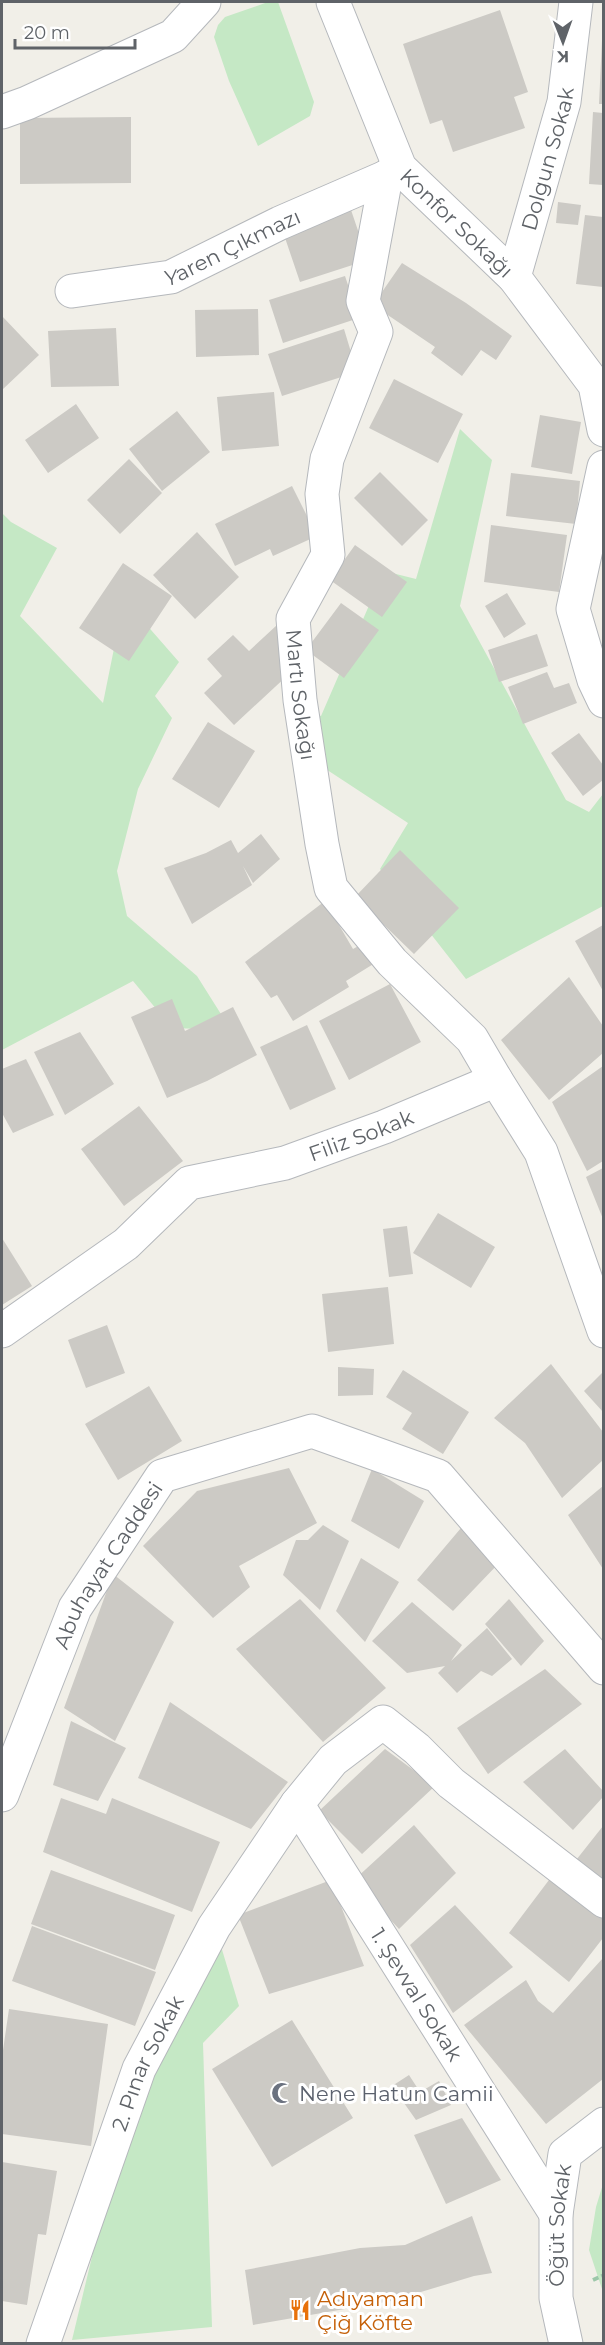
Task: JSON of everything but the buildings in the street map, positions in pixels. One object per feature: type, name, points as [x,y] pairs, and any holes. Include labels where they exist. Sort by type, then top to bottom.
[{"type":"street","points":[[2,112],[27,103],[172,36],[204,2]]},
{"type":"street","name":"Konfor Sokağı","points":[[333,2],[393,172],[514,277],[596,385],[603,430]]},
{"type":"street","name":"Dolgun Sokak","points":[[514,277],[564,102],[576,2]]},
{"type":"street","name":"Yaren Çıkmazı","points":[[72,291],[171,277],[280,223],[393,172]]},
{"type":"street","name":"Martı Sokağı","points":[[393,172],[363,301],[376,332],[327,459],[322,494],[328,555],[293,619],[300,700],[321,844],[332,888],[392,962],[472,1040],[495,1080]]},
{"type":"street","points":[[603,467],[573,609],[594,680],[603,701]]},
{"type":"street","points":[[495,1080],[541,1152],[603,1331]]},
{"type":"street","name":"Filiz Sokak","points":[[2,1330],[126,1244],[189,1183],[285,1163],[384,1127],[495,1080]]},
{"type":"street","name":"Abuhayat Caddesi","points":[[2,1795],[75,1608],[162,1476],[312,1431],[438,1476],[603,1668]]},
{"type":"street","name":"2. Pınar Sokak","points":[[43,2343],[139,2069],[214,1927],[297,1804],[333,1760],[384,1722],[417,1749],[451,1783],[603,1901]]},
{"type":"street","name":"1. Şevval Sokak","points":[[297,1804],[556,2214]]},
{"type":"street","name":"Öğüt Sokak","points":[[566,2343],[556,2298],[556,2214],[566,2154],[603,2124]]},
{"type":"green space","points":[[268,2],[278,2],[314,102],[310,116],[258,146],[229,81],[214,37],[218,25],[225,17]]},
{"type":"green space","points":[[460,429],[492,460],[460,606],[566,800],[589,812],[603,794],[603,906],[466,979],[380,869],[408,823],[309,758],[286,706],[321,716],[384,571],[416,579]]},
{"type":"green space","points":[[2,513],[11,522],[57,548],[20,616],[103,703],[124,599],[179,662],[155,696],[172,718],[138,789],[117,871],[127,916],[197,976],[231,1030],[172,1028],[133,981],[2,1050]]},
{"type":"green space","points":[[220,1943],[239,2006],[203,2043],[212,2327],[72,2340],[109,2186],[153,2073]]},
{"type":"green space","points":[[603,2184],[603,2292],[589,2250],[596,2207]]},
{"type":"place","name":"Nene Hatun Camii","points":[[282,2093]]},
{"type":"place","name":"Adıyaman Çiğ Köfte","points":[[300,2310]]}]
